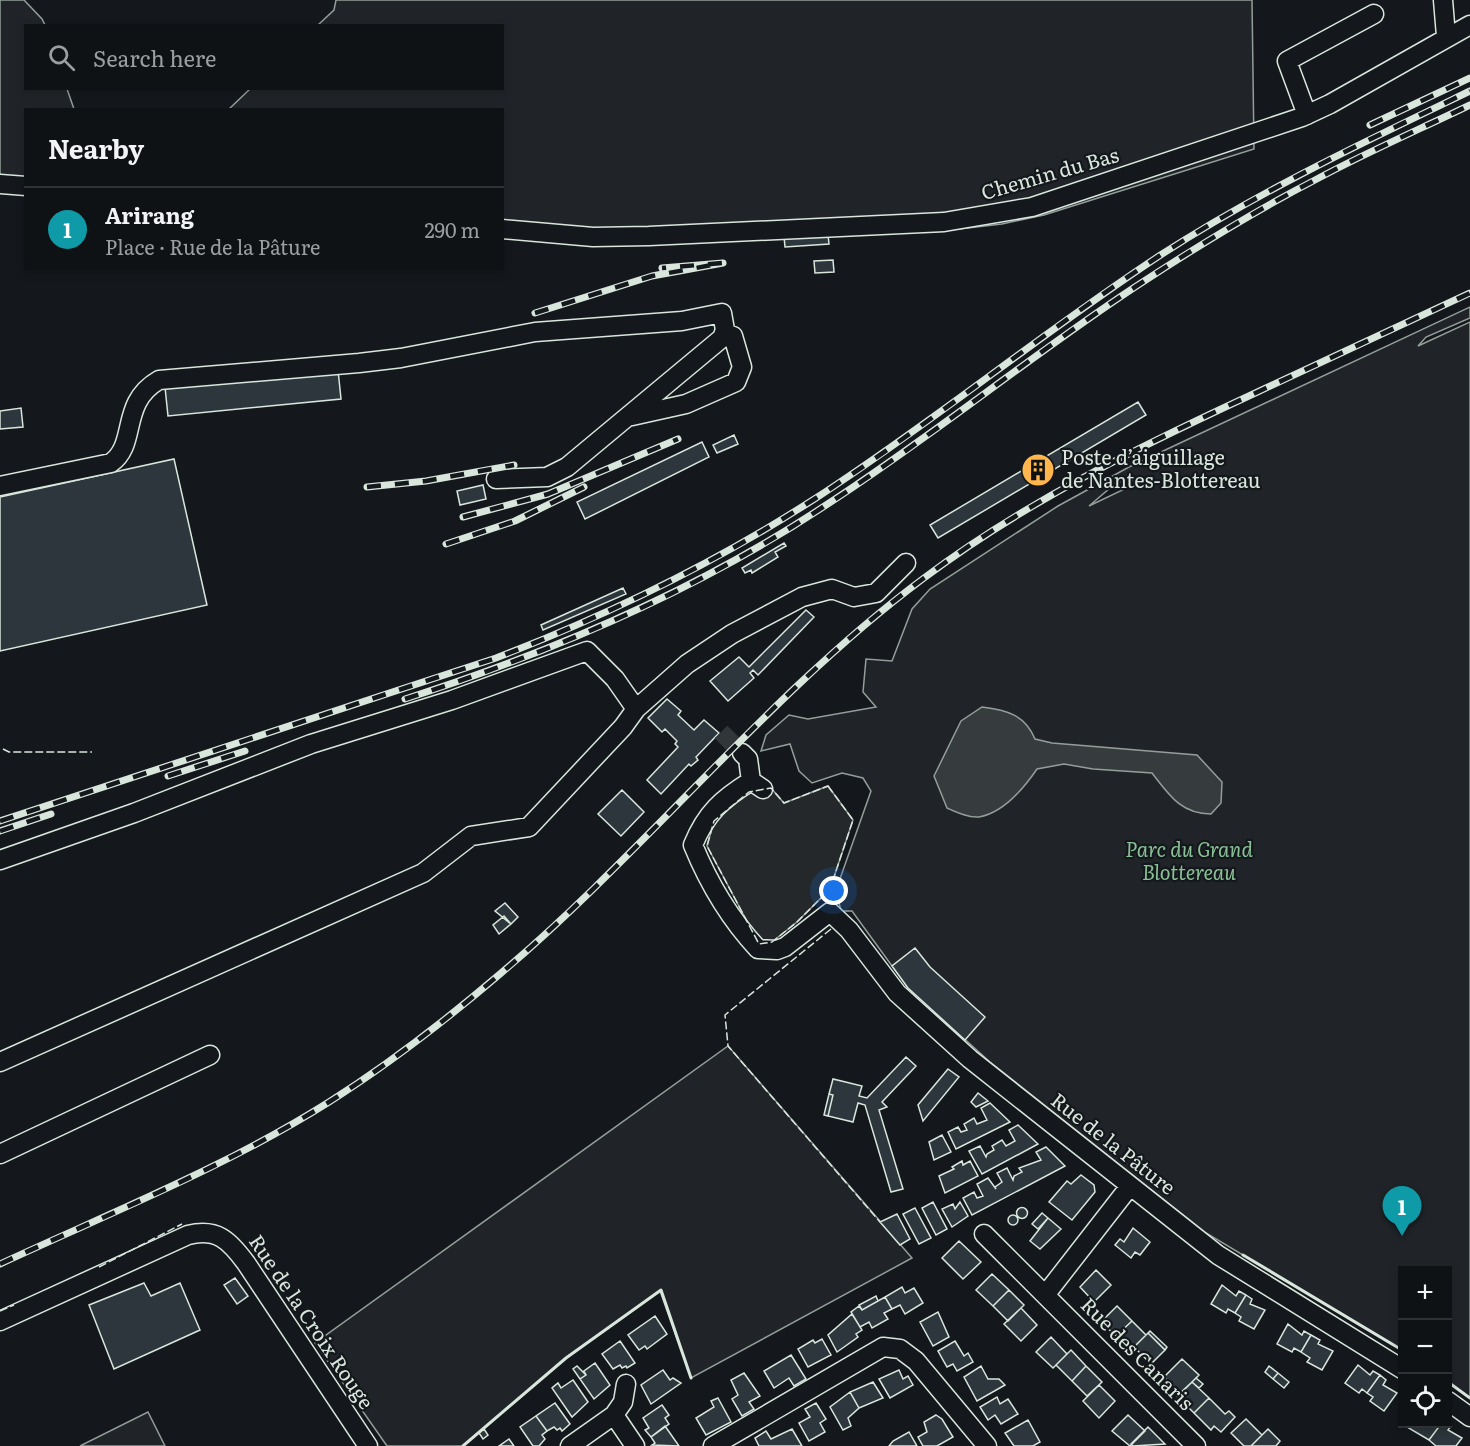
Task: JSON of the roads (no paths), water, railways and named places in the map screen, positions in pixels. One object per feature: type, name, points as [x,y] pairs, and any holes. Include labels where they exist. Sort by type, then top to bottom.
[{"type":"street","points":[[1443,0],[1446,36]]},
{"type":"street","points":[[1307,115],[1287,61],[1374,14]]},
{"type":"street","name":"Chemin du Bas","points":[[504,229],[593,237],[649,236],[944,222],[988,217],[1032,207],[1307,115],[1446,36],[1470,25]]},
{"type":"street","points":[[0,184],[24,186]]},
{"type":"street","points":[[0,486],[111,463],[118,458],[135,404],[148,387],[159,380],[401,358],[535,332],[682,321],[722,313],[724,333],[722,338],[559,472],[537,478],[496,479]]},
{"type":"street","points":[[629,416],[686,404],[736,382],[742,367],[734,336],[724,333]]},
{"type":"street","points":[[0,1062],[423,873],[471,837],[529,827],[623,728],[636,709],[687,664],[732,634],[802,597],[832,589],[854,597],[876,593],[906,563]]},
{"type":"street","points":[[0,860],[134,813],[310,744],[452,700],[587,651],[615,679],[636,709]]},
{"type":"street","name":"Rue de la Pâture","points":[[742,753],[748,759],[757,785],[735,791],[703,821],[693,845],[706,877],[736,926],[758,950],[777,950],[785,947],[830,912],[849,930],[897,993],[962,1052],[1218,1256],[1398,1367]]},
{"type":"street","points":[[0,1154],[210,1055]]},
{"type":"street","points":[[1046,1294],[1130,1186]]},
{"type":"street","name":"Rue de la Croix Rouge","points":[[0,1321],[188,1235],[211,1232],[224,1237],[232,1244],[246,1263],[368,1446]]},
{"type":"street","name":"Rue des Canaris","points":[[984,1234],[1196,1446]]},
{"type":"street","points":[[713,1446],[883,1347],[900,1349],[916,1361],[984,1445]]},
{"type":"street","points":[[570,1446],[614,1414],[623,1402],[626,1384]]},
{"type":"street","points":[[1452,1404],[1470,1417]]},
{"type":"street","points":[[614,1414],[635,1446]]},
{"type":"tunnel","points":[[721,732],[742,753]]},
{"type":"railway","points":[[1370,125],[1470,78]]},
{"type":"railway","points":[[0,821],[496,658],[620,606],[700,566],[816,498],[860,469],[1115,285],[1196,233],[1312,169],[1470,91]]},
{"type":"railway","points":[[405,699],[568,640],[673,593],[724,566],[774,538],[863,481],[1057,341],[1201,245],[1334,170],[1470,105]]},
{"type":"railway","points":[[535,313],[652,276],[723,263],[662,268]]},
{"type":"railway","points":[[0,1264],[250,1148],[329,1102],[417,1041],[480,991],[554,926],[813,671],[867,623],[962,550],[1042,501],[1124,456],[1470,293]]},
{"type":"railway","points":[[463,517],[548,494],[678,439]]},
{"type":"railway","points":[[367,487],[426,481],[514,465]]},
{"type":"railway","points":[[446,544],[515,521],[584,487]]},
{"type":"railway","points":[[168,776],[245,751]]},
{"type":"railway","points":[[0,831],[51,814]]},
{"type":"place","name":"Poste d’aiguillage de Nantes-Blottereau","points":[[1038,470]]},
{"type":"place","name":"Arirang","points":[[1402,1236]]},
{"type":"park label","name":"Parc du Grand Blottereau","points":[[1189,862]]}]
